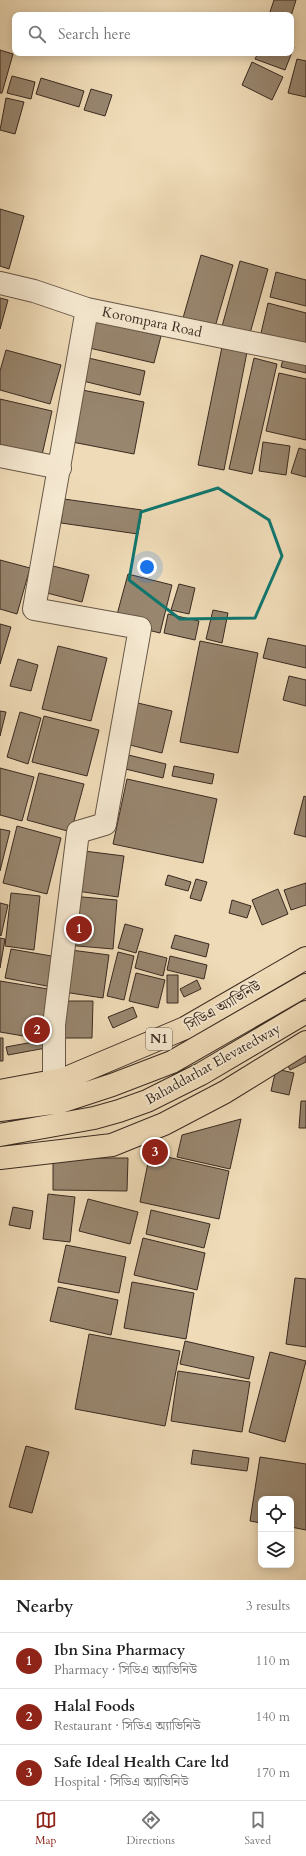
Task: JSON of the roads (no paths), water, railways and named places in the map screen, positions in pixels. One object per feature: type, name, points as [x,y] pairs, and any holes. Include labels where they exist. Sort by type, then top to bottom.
[{"type":"highway","name":"সিডিএ অ্যাভিনিউ","points":[[0,1091],[64,1079],[185,1028],[306,958]]},
{"type":"highway","name":"Bahaddarhat Elevatedway","points":[[0,1110],[60,1102],[112,1085],[172,1062],[306,985]]},
{"type":"highway","name":"Bahaddarhat Elevatedway","points":[[0,1135],[94,1118],[147,1101],[200,1074],[306,1012]]},
{"type":"highway","points":[[0,1158],[112,1145],[164,1124],[225,1092],[306,1042]]},
{"type":"street","name":"Korompara Road","points":[[0,283],[34,291],[87,309],[306,354]]},
{"type":"street","points":[[54,1081],[54,1025],[78,832],[105,824],[140,628],[34,609],[87,309]]},
{"type":"street","points":[[0,456],[60,468]]},
{"type":"place","name":"Ibn Sina Pharmacy","points":[[79,929]]},
{"type":"place","name":"Halal Foods","points":[[37,1030]]},
{"type":"place","name":"Safe Ideal Health Care ltd","points":[[155,1152]]}]
